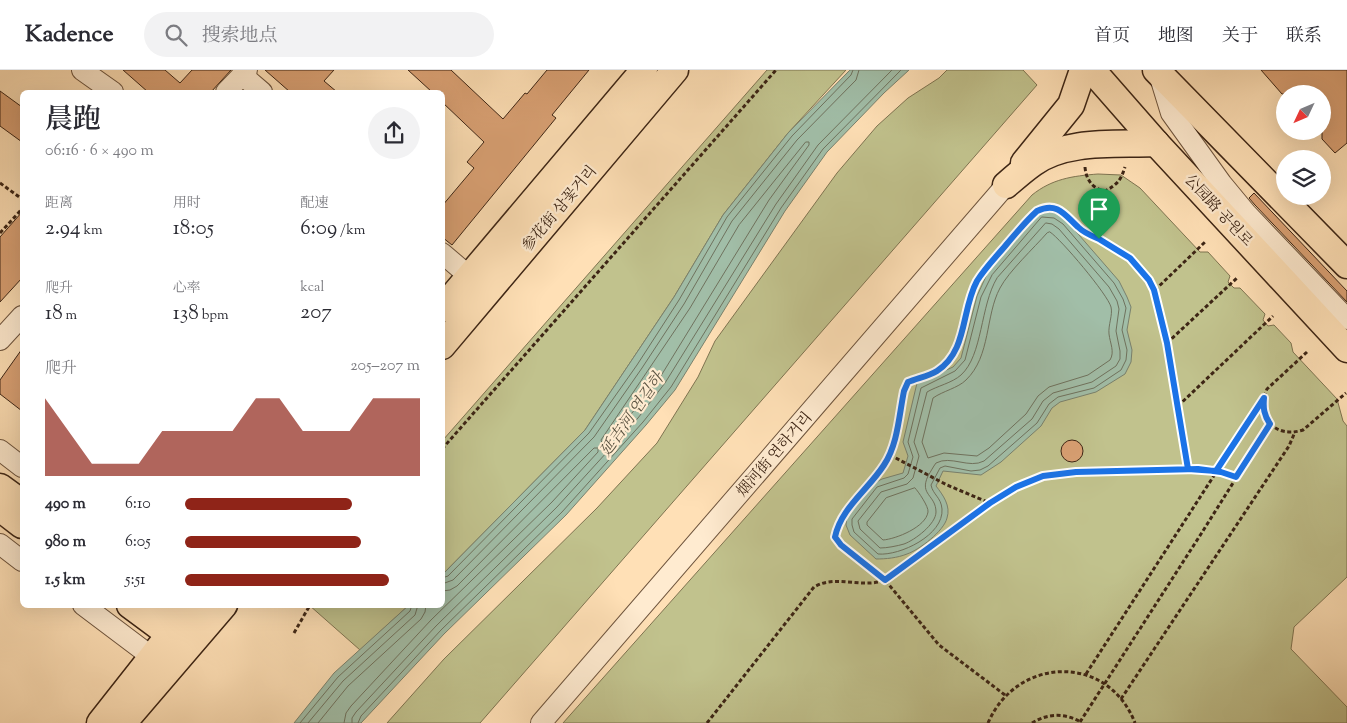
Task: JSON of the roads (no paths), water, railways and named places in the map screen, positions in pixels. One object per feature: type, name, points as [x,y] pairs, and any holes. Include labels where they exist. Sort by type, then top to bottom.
[{"type":"main road","name":"参花街 삼꽃거리","points":[[445,306],[644,70]]},
{"type":"main road","name":"参花街 삼꽃거리","points":[[445,342],[675,70]]},
{"type":"main road","points":[[1006,185],[1071,104],[1083,70]]},
{"type":"main road","name":"公园路 공원로","points":[[1092,70],[1156,143],[1347,349]]},
{"type":"main road","points":[[1157,71],[1347,265]]},
{"type":"main road","points":[[1006,185],[1034,162],[1055,152],[1076,146],[1156,143]]},
{"type":"main road","points":[[0,486],[20,501]]},
{"type":"main road","points":[[0,508],[20,523]]},
{"type":"main road","points":[[139,608],[188,624]]},
{"type":"main road","points":[[165,608],[188,624]]},
{"type":"main road","points":[[100,723],[152,657],[188,624],[218,608]]},
{"type":"main road","points":[[123,723],[188,624]]},
{"type":"street","points":[[82,70],[110,90]]},
{"type":"street","points":[[1157,71],[1171,113],[1222,184],[1246,213],[1347,319]]},
{"type":"street","points":[[228,90],[244,72],[260,90]]},
{"type":"street","name":"烟河街 연하거리","points":[[542,723],[1006,185]]},
{"type":"street","points":[[445,256],[470,277]]},
{"type":"street","points":[[0,340],[20,318]]},
{"type":"street","points":[[0,450],[20,465]]},
{"type":"street","points":[[0,544],[20,559]]},
{"type":"street","points":[[87,608],[152,657]]},
{"type":"water","name":"延吉河 연길하","points":[[850,70],[909,70],[827,152],[785,211],[675,390],[566,515],[444,634],[361,723],[294,723],[334,673],[406,608],[445,608],[445,572],[585,430],[674,297],[723,215],[788,133]]},
{"type":"water","points":[[1041,211],[1056,213],[1066,220],[1119,281],[1131,307],[1127,330],[1132,350],[1131,362],[1125,374],[1096,392],[1060,402],[1052,408],[1041,426],[1001,462],[981,475],[943,471],[936,486],[944,497],[948,514],[941,529],[912,552],[895,557],[876,559],[850,535],[846,525],[847,516],[874,483],[903,473],[908,456],[903,442],[917,383],[953,367],[961,358],[977,296],[988,272]]}]
